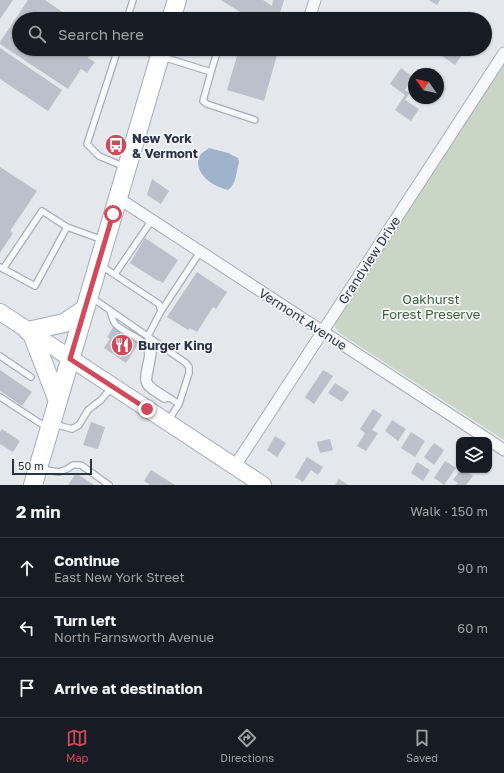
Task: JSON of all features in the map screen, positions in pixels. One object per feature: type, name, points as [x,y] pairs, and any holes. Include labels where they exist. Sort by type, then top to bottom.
[{"type":"main road","points":[[173,12],[177,0]]},
{"type":"main road","points":[[35,477],[160,56]]},
{"type":"main road","points":[[58,401],[30,332],[64,323],[87,303]]},
{"type":"street","points":[[311,12],[315,0]]},
{"type":"street","name":"Grandview Drive","points":[[235,466],[504,53]]},
{"type":"street","name":"Vermont Avenue","points":[[118,198],[484,437]]},
{"type":"street","points":[[0,313],[262,485]]},
{"type":"street","name":"Vermont Avenue","points":[[492,442],[504,450]]},
{"type":"lane","points":[[129,12],[133,0]]},
{"type":"lane","points":[[116,56],[87,144],[99,156],[127,168]]},
{"type":"lane","points":[[169,56],[211,72]]},
{"type":"lane","points":[[216,56],[203,100],[207,104],[255,120]]},
{"type":"lane","points":[[67,227],[35,286],[1,268],[42,211],[67,227],[105,241]]},
{"type":"lane","points":[[115,274],[152,220]]},
{"type":"lane","points":[[179,404],[153,387],[148,381],[153,353],[148,336],[161,311],[200,252]]},
{"type":"lane","points":[[98,264],[159,304],[161,311]]},
{"type":"lane","points":[[87,303],[110,310],[186,363],[189,367],[179,404],[167,422]]},
{"type":"lane","points":[[110,310],[114,323],[140,340],[148,350],[143,377],[147,388],[164,399],[170,398]]},
{"type":"lane","points":[[0,356],[31,377]]},
{"type":"lane","points":[[0,397],[51,427],[72,429],[79,425],[88,410],[101,400],[112,386]]},
{"type":"lane","points":[[35,477],[59,472],[67,469],[73,464],[81,465],[109,485]]},
{"type":"green space","name":"Oakhurst Forest Preserve","points":[[504,65],[504,440],[338,332],[335,326],[338,317]]},
{"type":"water","points":[[209,148],[228,153],[238,158],[239,162],[235,181],[228,190],[213,184],[204,177],[201,172],[198,162],[199,158],[201,154]]},
{"type":"building","points":[[0,0],[13,0],[0,19]]},
{"type":"building","points":[[28,0],[45,0],[63,12],[20,12]]},
{"type":"building","points":[[221,0],[263,0],[272,6],[273,0],[284,0],[280,12],[240,12]]},
{"type":"building","points":[[429,0],[440,0],[437,5]]},
{"type":"building","points":[[12,24],[12,52],[0,44]]},
{"type":"building","points":[[0,48],[62,90],[48,111],[0,79]]},
{"type":"building","points":[[18,56],[90,56],[88,58],[95,62],[87,73],[81,69],[68,89]]},
{"type":"building","points":[[237,56],[277,56],[264,101],[227,90]]},
{"type":"building","points":[[442,56],[461,56],[455,65]]},
{"type":"building","points":[[401,68],[408,73],[408,85],[405,90],[408,92],[408,96],[405,100],[408,102],[408,104],[411,104],[419,109],[411,121],[395,110],[405,95],[390,84]]},
{"type":"building","points":[[0,167],[37,191],[10,231],[13,233],[0,253]]},
{"type":"building","points":[[152,179],[169,191],[161,204],[147,195]]},
{"type":"building","points":[[145,238],[178,260],[163,283],[130,263]]},
{"type":"building","points":[[197,272],[227,292],[216,309],[213,307],[197,332],[190,328],[188,330],[167,317]]},
{"type":"building","name":"Burger King","points":[[114,326],[139,343],[126,363],[104,348],[110,339],[107,337]]},
{"type":"building","points":[[0,370],[32,392],[22,406],[0,391]]},
{"type":"building","points":[[323,370],[333,376],[314,404],[305,397]]},
{"type":"building","points":[[335,383],[349,392],[342,402],[328,393]]},
{"type":"building","points":[[373,409],[382,415],[372,430],[378,433],[366,451],[357,446],[365,433],[360,429]]},
{"type":"building","points":[[392,420],[406,429],[398,441],[385,431]]},
{"type":"building","points":[[91,422],[105,427],[98,449],[83,445]]},
{"type":"building","points":[[2,429],[20,441],[13,452],[0,444],[0,432]]},
{"type":"building","points":[[411,432],[425,441],[415,457],[401,448]]},
{"type":"building","points":[[275,436],[286,443],[277,457],[267,450]]},
{"type":"building","points":[[330,439],[333,450],[320,453],[317,442]]},
{"type":"building","points":[[434,443],[444,450],[434,465],[424,457]]},
{"type":"building","points":[[307,457],[323,467],[318,475],[311,470],[303,482],[295,477]]},
{"type":"building","points":[[445,461],[456,468],[444,485],[434,478]]},
{"type":"building","points":[[417,462],[430,470],[423,481],[411,473]]},
{"type":"building","points":[[151,470],[175,485],[150,485],[144,481]]},
{"type":"building","points":[[76,473],[94,485],[68,485]]},
{"type":"building","points":[[458,473],[468,473],[473,476],[466,485],[456,485],[458,483],[453,480]]},
{"type":"building","points":[[339,479],[348,485],[335,485]]},
{"type":"place","name":"New York & Vermont","points":[[116,145]]},
{"type":"place","name":"Burger King","points":[[122,345]]},
{"type":"route","points":[[113,214],[70,359],[147,409]]}]
